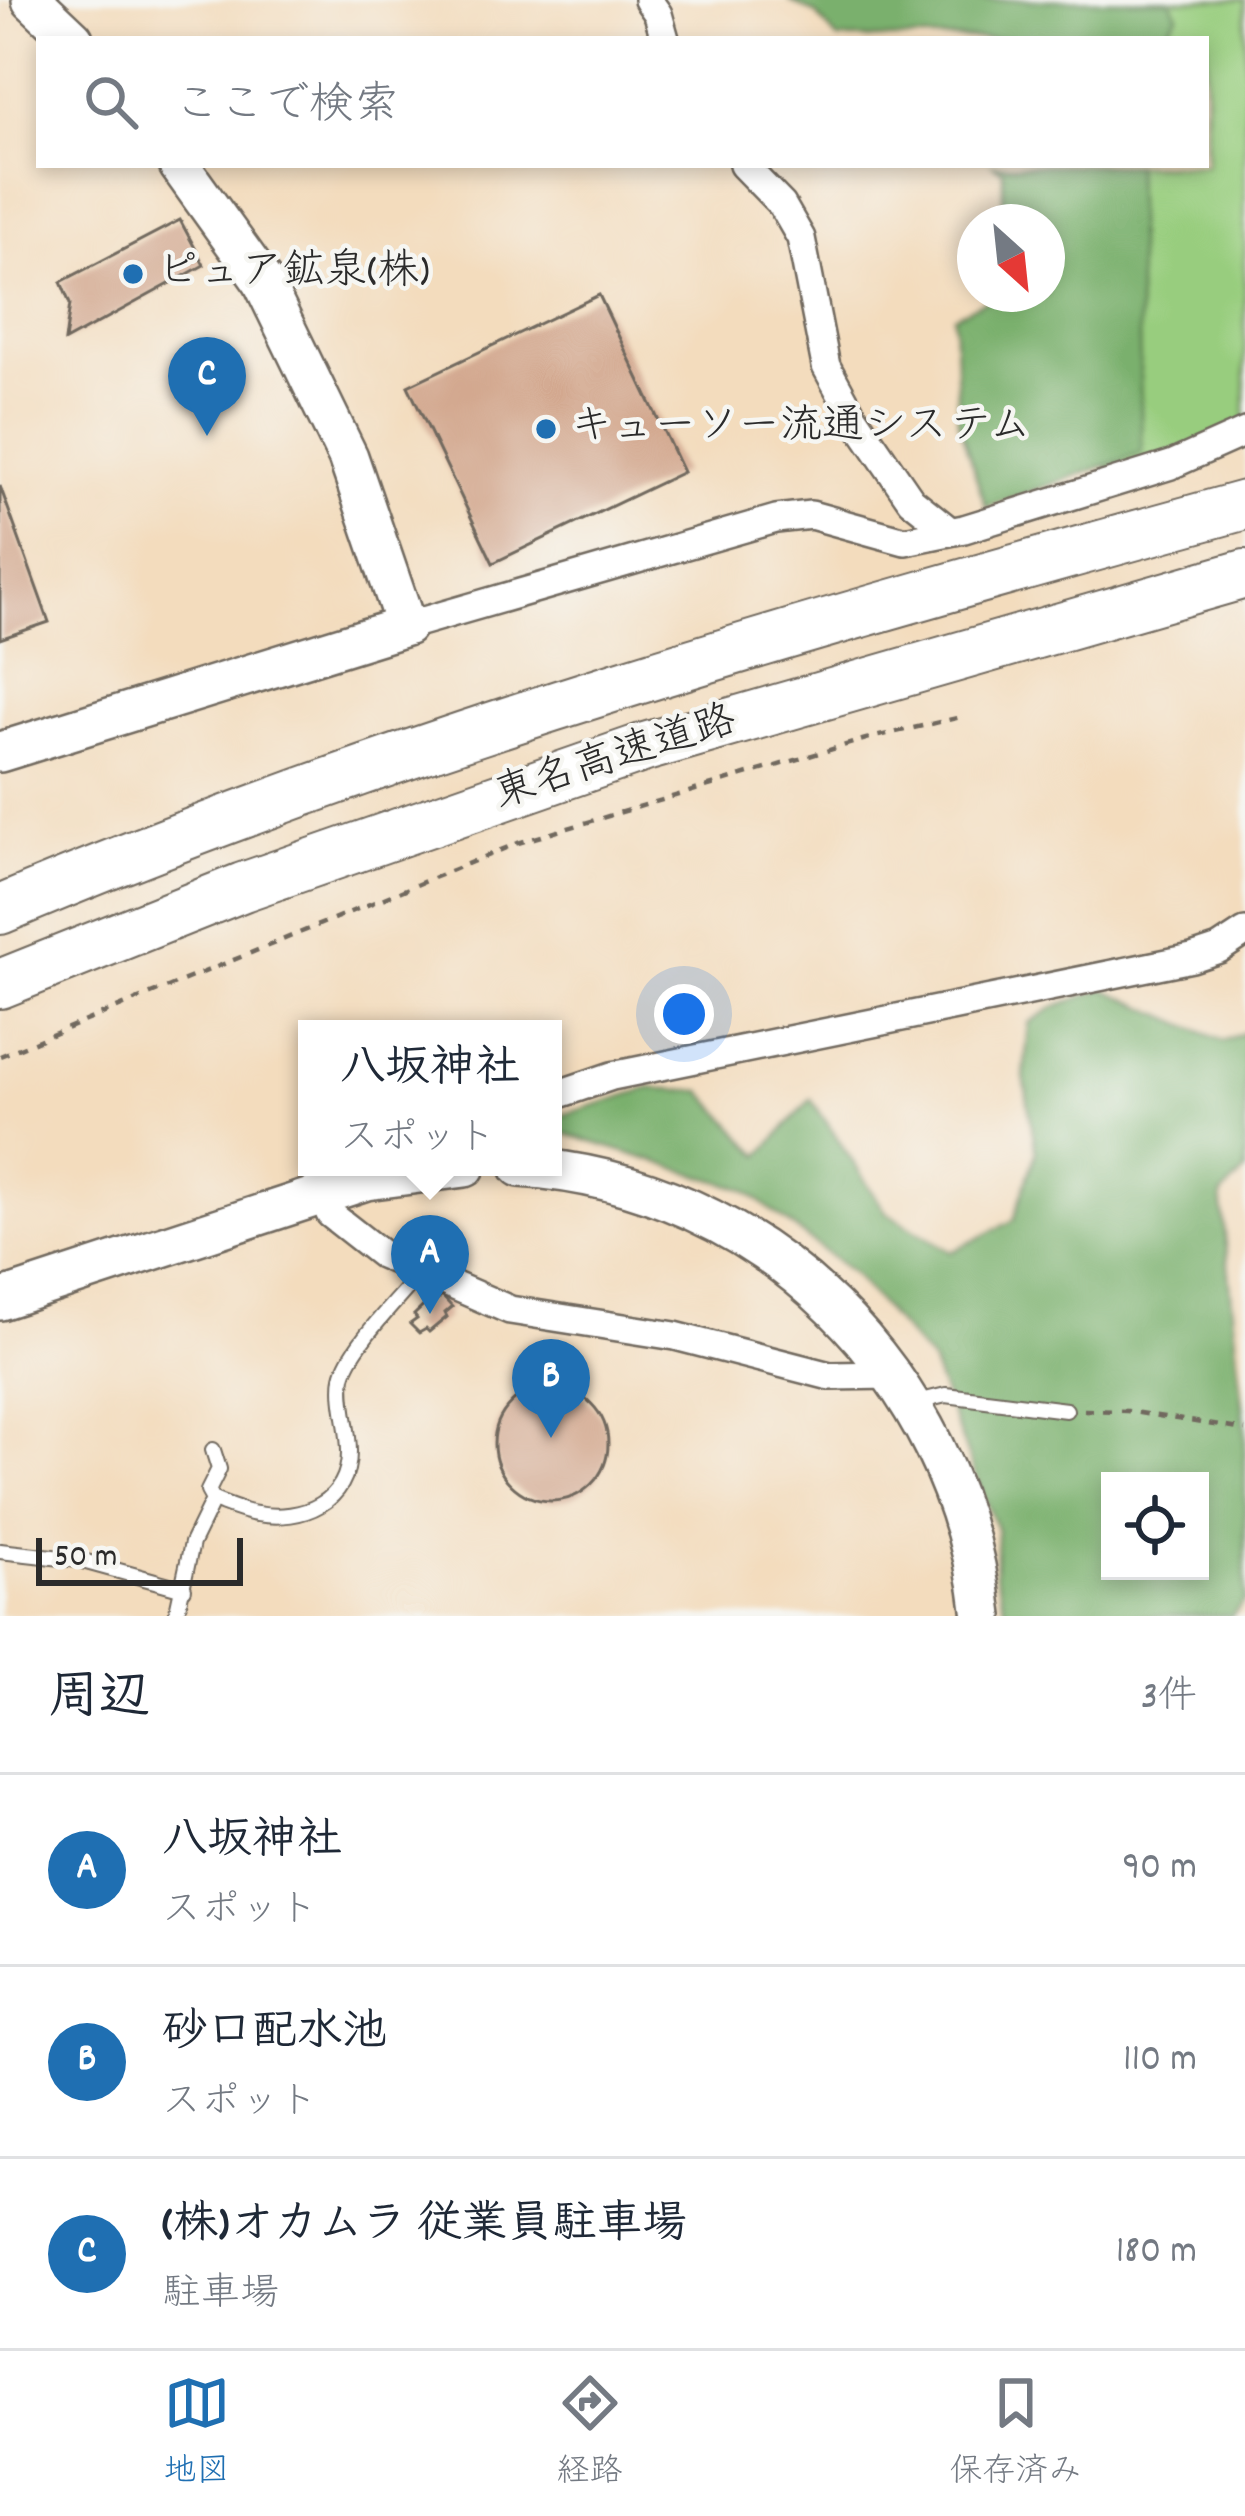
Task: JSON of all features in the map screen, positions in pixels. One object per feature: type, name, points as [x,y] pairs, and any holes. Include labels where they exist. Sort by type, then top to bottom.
[{"type":"highway","name":"東名高速道路","points":[[0,910],[428,746],[841,617],[1245,505]]},
{"type":"highway","name":"東名高速道路","points":[[0,983],[243,887],[645,747],[1245,574]]},
{"type":"street","points":[[32,0],[70,36]]},
{"type":"street","points":[[648,0],[664,36]]},
{"type":"street","points":[[181,168],[263,282],[348,457],[406,626]]},
{"type":"street","points":[[746,168],[782,205],[801,238],[826,366],[852,414],[911,500],[950,531]]},
{"type":"street","points":[[0,752],[406,626],[776,519],[811,514],[905,541],[1171,465],[1245,432]]},
{"type":"street","points":[[562,1093],[612,1076],[1192,958],[1219,949],[1245,932]]},
{"type":"street","points":[[562,1172],[632,1188],[732,1229],[848,1320],[903,1389],[949,1472],[978,1573],[982,1616]]},
{"type":"street","points":[[0,1300],[361,1176]]},
{"type":"street","points":[[323,1193],[330,1214],[380,1254],[510,1310],[675,1336],[830,1376],[903,1389]]},
{"type":"lane","points":[[213,1450],[218,1469],[208,1491],[213,1500],[256,1514],[284,1515],[311,1511],[335,1497],[349,1468],[343,1376],[359,1347],[420,1273]]},
{"type":"lane","points":[[903,1389],[1066,1410]]},
{"type":"lane","points":[[176,1616],[192,1543],[213,1500]]},
{"type":"lane","points":[[0,1551],[80,1560],[184,1589]]},
{"type":"path","points":[[0,1056],[518,843],[866,739],[962,717]]},
{"type":"path","points":[[1066,1410],[1127,1412],[1245,1430]]},
{"type":"green space","points":[[788,0],[1170,0],[1178,15],[1162,36],[834,36],[816,14]]},
{"type":"green space","points":[[1128,0],[1245,0],[1245,421],[1173,453],[1109,474],[1072,250],[1088,168],[1209,168],[1209,36],[1129,36]]},
{"type":"green space","points":[[998,168],[1135,168],[1142,453],[986,507],[958,421],[954,316],[962,312],[1065,312],[1065,204],[1003,204],[1003,171]]},
{"type":"green space","points":[[1104,989],[1223,1041],[1245,1032],[1245,1171],[1221,1196],[1245,1426],[1245,1601],[1232,1616],[1007,1616],[995,1575],[997,1530],[931,1362],[852,1273],[744,1189],[562,1133],[562,1115],[650,1088],[702,1091],[760,1156],[811,1099],[886,1212],[951,1252],[1014,1220],[1036,1152],[1024,1077],[1029,1023],[1056,1006]]},
{"type":"building","name":"ピュア鉱泉(株)","points":[[180,220],[204,265],[65,341],[70,304],[61,282]]},
{"type":"building","name":"キューソー流通システム","points":[[599,295],[683,472],[493,563],[408,386]]},
{"type":"building","points":[[0,486],[49,622],[0,639]]},
{"type":"building","points":[[442,1296],[452,1307],[447,1317],[429,1332],[419,1333],[410,1324],[417,1319],[414,1315],[431,1299],[434,1303]]},
{"type":"building","points":[[551,1387],[573,1392],[591,1404],[603,1422],[608,1444],[603,1466],[591,1484],[573,1496],[551,1501],[529,1496],[511,1484],[499,1466],[494,1444],[499,1422],[511,1404],[529,1392]]},
{"type":"place","name":"ピュア鉱泉(株)","points":[[133,274]]},
{"type":"place","name":"キューソー流通システム","points":[[546,429]]},
{"type":"place","name":"(株)オカムラ 従業員駐車場","points":[[207,436]]},
{"type":"place","name":"八坂神社","points":[[430,1314]]},
{"type":"place","name":"砂口配水池","points":[[551,1438]]}]
